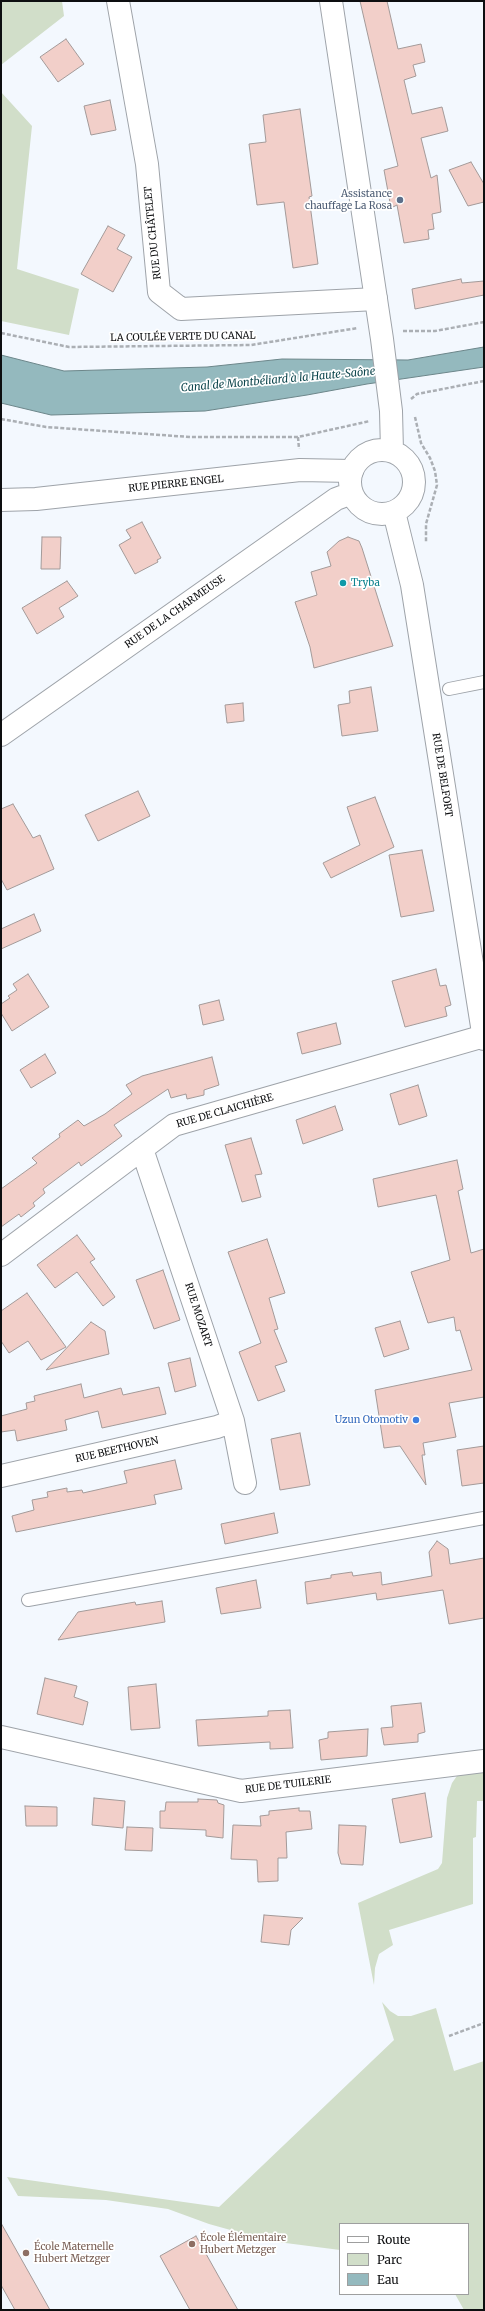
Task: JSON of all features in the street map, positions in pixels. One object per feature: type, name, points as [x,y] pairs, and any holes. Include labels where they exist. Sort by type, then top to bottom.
[{"type":"street","name":"RUE DU CHÂTELET","points":[[118,1],[147,164],[159,292],[181,309],[376,299]]},
{"type":"street","points":[[331,1],[381,335],[391,409],[392,451]]},
{"type":"street","points":[[382,449],[392,451],[402,456],[410,465],[414,481],[410,497],[404,506],[394,512],[384,514],[369,511],[357,502],[352,493],[350,486],[352,471],[356,462],[373,451],[382,449]]},
{"type":"street","name":"RUE PIERRE ENGEL","points":[[1,500],[36,498],[300,470],[352,471]]},
{"type":"street","name":"RUE DE LA CHARMEUSE","points":[[1,735],[336,499],[352,493]]},
{"type":"street","name":"RUE DE BELFORT","points":[[394,512],[412,585],[484,1038]]},
{"type":"street","name":"RUE DE CLAICHIÈRE","points":[[1,1255],[174,1125],[484,1038]]},
{"type":"street","name":"RUE MOZART","points":[[142,1149],[233,1421],[245,1483]]},
{"type":"street","name":"RUE BEETHOVEN","points":[[1,1476],[217,1427],[233,1421]]},
{"type":"street","name":"RUE DE TUILERIE","points":[[1,1737],[241,1791],[484,1761]]},
{"type":"lane","points":[[449,689],[484,682]]},
{"type":"lane","points":[[28,1600],[484,1518]]},
{"type":"path","name":"LA COULÉE VERTE DU CANAL","points":[[1,333],[69,347],[251,345],[357,328],[381,335],[435,331],[484,322]]},
{"type":"path","points":[[1,419],[46,427],[190,437],[298,437],[372,420],[417,394],[484,381]]},
{"type":"path","points":[[411,398],[413,407]]},
{"type":"path","points":[[414,414],[421,443],[430,458],[435,471],[437,485],[426,524],[426,539]]},
{"type":"path","points":[[449,2036],[484,2022]]},
{"type":"green space","points":[[1,1],[62,1],[64,16],[1,65]]},
{"type":"green space","points":[[1,92],[32,126],[17,269],[79,289],[69,335],[1,321]]},
{"type":"green space","points":[[484,1769],[484,1801],[477,1801],[476,1837],[473,1838],[473,1904],[389,1930],[393,1945],[379,1954],[375,1968],[374,1985],[358,1903],[438,1869],[442,1863],[447,1798],[452,1783],[459,1773]]},
{"type":"green space","points":[[382,2002],[390,2011],[398,2016],[411,2016],[436,2008],[454,2071],[484,2061],[484,2310],[464,2310],[456,2295],[469,2295],[469,2223],[339,2223],[339,2250],[270,2241],[209,2224],[168,2209],[106,2200],[18,2196],[7,2177],[219,2207],[394,2040]]},
{"type":"water","name":"Canal de Montbéliard à la Haute-Saône","points":[[484,347],[484,367],[367,384],[205,411],[51,415],[1,403],[1,355],[64,371],[207,367],[282,359],[408,360]]},
{"type":"building","points":[[360,1],[387,1],[398,49],[421,44],[425,62],[413,65],[416,76],[404,80],[412,114],[442,107],[448,131],[421,138],[431,178],[437,175],[441,212],[432,214],[434,229],[428,230],[429,239],[404,243],[397,205],[391,208],[384,170],[398,166]]},
{"type":"building","points":[[66,39],[84,64],[58,82],[40,57]]},
{"type":"building","points":[[110,100],[116,130],[91,135],[84,106]]},
{"type":"building","points":[[300,109],[312,196],[309,197],[318,264],[293,268],[284,202],[257,205],[249,144],[266,142],[263,115]]},
{"type":"building","points":[[471,162],[484,184],[484,202],[468,206],[449,170]]},
{"type":"building","points":[[108,226],[125,235],[117,249],[132,257],[113,292],[81,274]]},
{"type":"building","points":[[461,279],[462,283],[484,281],[484,295],[415,309],[412,289]]},
{"type":"building","points":[[142,522],[161,558],[157,560],[158,562],[135,574],[119,545],[131,538],[126,530]]},
{"type":"building","points":[[42,537],[61,537],[60,569],[41,569]]},
{"type":"building","points":[[348,537],[359,541],[362,548],[393,646],[314,668],[310,647],[295,602],[317,595],[311,572],[331,566],[327,552],[339,541]]},
{"type":"building","points":[[67,581],[78,596],[59,608],[64,617],[37,634],[22,608]]},
{"type":"building","points":[[371,687],[378,731],[342,736],[338,705],[350,703],[349,691]]},
{"type":"building","points":[[243,703],[244,721],[227,723],[225,705]]},
{"type":"building","points":[[138,791],[150,816],[98,841],[85,815]]},
{"type":"building","points":[[375,797],[394,847],[331,878],[323,863],[360,845],[347,807]]},
{"type":"building","points":[[13,804],[33,838],[40,835],[54,869],[7,890],[1,879],[1,809]]},
{"type":"building","points":[[422,850],[434,911],[401,917],[389,855]]},
{"type":"building","points":[[34,914],[41,931],[1,949],[1,929]]},
{"type":"building","points":[[436,969],[440,986],[446,985],[451,1005],[445,1007],[447,1016],[405,1027],[392,981]]},
{"type":"building","points":[[28,974],[49,1007],[12,1031],[1,1013],[1,1004],[10,998],[8,996],[17,990],[13,984]]},
{"type":"building","points":[[219,1000],[224,1020],[203,1025],[199,1005]]},
{"type":"building","points":[[336,1023],[341,1044],[302,1054],[297,1033]]},
{"type":"building","points":[[45,1054],[56,1073],[31,1088],[20,1070]]},
{"type":"building","points":[[212,1057],[219,1085],[204,1090],[204,1095],[187,1099],[186,1094],[171,1098],[168,1089],[114,1125],[122,1136],[81,1166],[79,1162],[43,1189],[45,1193],[33,1203],[35,1206],[21,1217],[19,1214],[1,1227],[1,1189],[37,1163],[32,1158],[60,1137],[59,1134],[78,1120],[84,1126],[105,1114],[132,1094],[126,1085],[142,1076]]},
{"type":"building","points":[[418,1085],[427,1116],[399,1125],[390,1094]]},
{"type":"building","points":[[335,1106],[343,1130],[303,1144],[296,1120]]},
{"type":"building","points":[[251,1138],[262,1174],[255,1175],[261,1197],[242,1202],[225,1145]]},
{"type":"building","points":[[457,1160],[463,1189],[458,1191],[471,1253],[484,1249],[484,1397],[449,1403],[456,1437],[423,1443],[425,1455],[422,1455],[426,1485],[400,1446],[384,1448],[375,1390],[472,1370],[460,1330],[456,1331],[454,1317],[428,1323],[411,1272],[450,1260],[436,1195],[378,1207],[373,1179]]},
{"type":"building","points":[[77,1235],[95,1259],[90,1262],[115,1297],[103,1306],[77,1272],[55,1288],[37,1265]]},
{"type":"building","points":[[267,1239],[285,1293],[269,1298],[278,1329],[274,1330],[287,1362],[275,1366],[285,1391],[258,1401],[239,1352],[261,1343],[228,1252]]},
{"type":"building","points":[[163,1270],[180,1320],[154,1329],[136,1280]]},
{"type":"building","points":[[27,1293],[66,1347],[41,1360],[28,1341],[9,1353],[1,1341],[1,1311]]},
{"type":"building","points":[[400,1321],[409,1349],[384,1357],[375,1328]]},
{"type":"building","points":[[91,1322],[105,1331],[109,1354],[46,1370]]},
{"type":"building","points":[[190,1358],[196,1386],[175,1392],[168,1363]]},
{"type":"building","points":[[81,1384],[84,1398],[121,1388],[123,1395],[159,1387],[166,1414],[102,1428],[98,1411],[65,1420],[67,1430],[17,1441],[15,1430],[1,1432],[1,1416],[27,1409],[26,1403],[35,1401],[34,1396]]},
{"type":"building","points":[[300,1433],[310,1485],[280,1490],[271,1439]]},
{"type":"building","points":[[484,1446],[484,1483],[462,1486],[457,1450]]},
{"type":"building","points":[[175,1460],[182,1489],[154,1495],[156,1504],[16,1532],[12,1516],[34,1510],[32,1500],[48,1497],[47,1492],[67,1488],[67,1492],[82,1490],[83,1493],[127,1483],[124,1471]]},
{"type":"building","points":[[274,1513],[278,1533],[225,1544],[221,1524]]},
{"type":"building","points":[[437,1541],[448,1549],[450,1564],[484,1558],[484,1618],[449,1624],[443,1590],[377,1600],[376,1593],[307,1604],[305,1582],[331,1578],[331,1575],[352,1572],[353,1576],[381,1572],[382,1585],[432,1576],[429,1552]]},
{"type":"building","points":[[256,1580],[261,1608],[221,1614],[216,1588]]},
{"type":"building","points":[[162,1601],[165,1622],[58,1640],[78,1612],[135,1602],[136,1605]]},
{"type":"building","points":[[45,1678],[77,1686],[74,1697],[88,1702],[83,1725],[37,1714]]},
{"type":"building","points":[[156,1684],[160,1728],[131,1730],[128,1687]]},
{"type":"building","points":[[421,1703],[425,1732],[418,1734],[418,1742],[384,1745],[381,1728],[393,1727],[391,1706]]},
{"type":"building","points":[[290,1710],[293,1748],[270,1749],[270,1742],[198,1746],[196,1720],[268,1716],[268,1711]]},
{"type":"building","points":[[368,1729],[367,1756],[321,1760],[319,1740],[328,1738],[328,1732]]},
{"type":"building","points":[[425,1793],[432,1837],[400,1843],[392,1799]]},
{"type":"building","points":[[94,1798],[125,1801],[123,1828],[92,1825]]},
{"type":"building","points":[[198,1799],[217,1800],[218,1803],[224,1805],[223,1838],[206,1836],[206,1830],[160,1828],[160,1811],[165,1811],[166,1802],[198,1802]]},
{"type":"building","points":[[25,1806],[57,1807],[57,1826],[26,1826]]},
{"type":"building","points":[[299,1808],[299,1811],[310,1811],[312,1829],[286,1832],[287,1858],[278,1858],[278,1881],[258,1882],[257,1860],[231,1859],[233,1825],[261,1826],[260,1816],[269,1815],[269,1811]]},
{"type":"building","points":[[339,1825],[366,1826],[363,1865],[341,1864],[338,1853]]},
{"type":"building","points":[[127,1827],[153,1828],[152,1851],[125,1850]]},
{"type":"building","points":[[264,1915],[303,1918],[291,1930],[289,1945],[261,1942]]},
{"type":"building","points":[[1,2223],[50,2310],[15,2310],[1,2285]]},
{"type":"building","points":[[196,2236],[238,2310],[190,2310],[160,2256]]},
{"type":"place","name":"Assistance chauffage La Rosa","points":[[400,200]]},
{"type":"place","name":"Tryba","points":[[343,583]]},
{"type":"place","name":"Uzun Otomotiv","points":[[416,1420]]},
{"type":"place","name":"École Élémentaire Hubert Metzger","points":[[192,2244]]},
{"type":"place","name":"École Maternelle Hubert Metzger","points":[[26,2253]]}]
